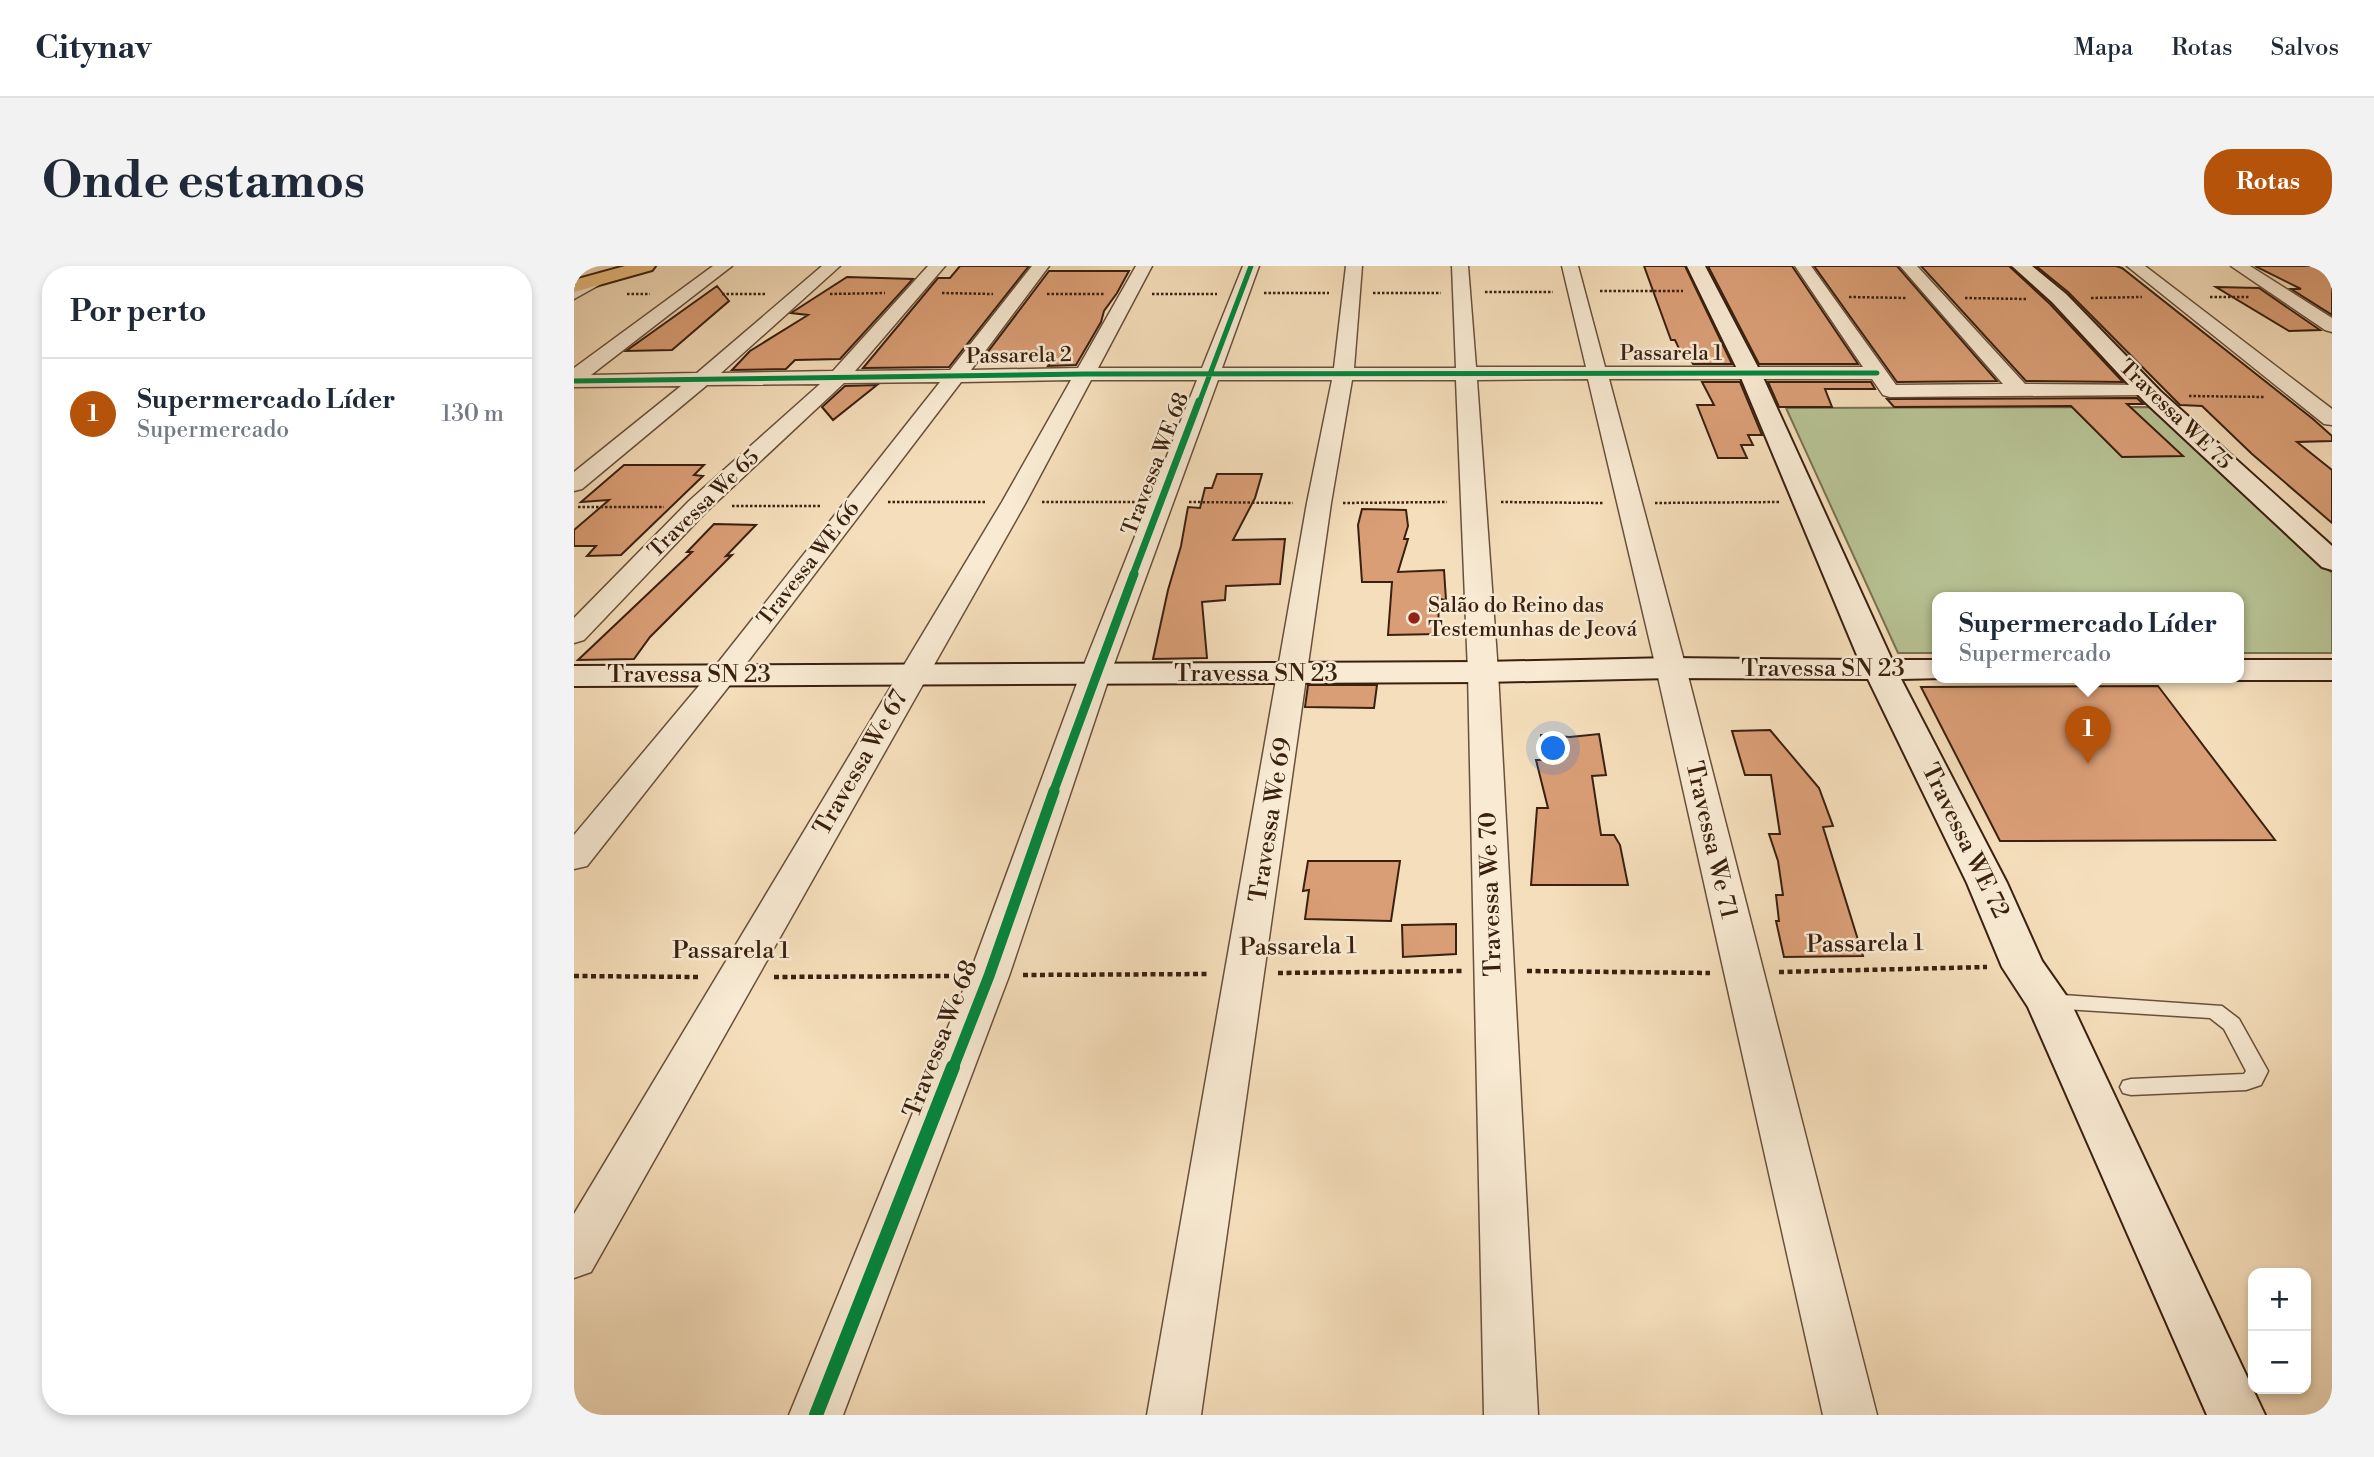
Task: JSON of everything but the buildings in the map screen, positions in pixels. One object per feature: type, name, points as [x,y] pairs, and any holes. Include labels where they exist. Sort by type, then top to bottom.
[{"type":"main road","points":[[574,274],[646,266]]},
{"type":"main road","name":"Travessa WE 72","points":[[1696,266],[1750,373],[1880,670],[1987,883],[2236,1415]]},
{"type":"main road","name":"Travessa WE 75","points":[[2021,266],[2059,298],[2149,392],[2326,550]]},
{"type":"main road","points":[[574,286],[600,273]]},
{"type":"main road","name":"Travessa SN 23","points":[[574,676],[1096,675],[1671,668],[1932,670]]},
{"type":"main road","points":[[2244,670],[2332,670]]},
{"type":"street","points":[[574,379],[724,266]]},
{"type":"street","points":[[574,484],[702,379],[832,266]]},
{"type":"street","points":[[838,378],[937,266]]},
{"type":"street","name":"Travessa WE 66","points":[[574,858],[723,675],[1041,266]]},
{"type":"street","name":"Travessa We 67","points":[[574,1257],[1014,502],[1144,266]]},
{"type":"street","name":"Travessa WE 68","points":[[1096,675],[1251,266]]},
{"type":"street","name":"Travessa We 69","points":[[1174,1415],[1319,503],[1343,375],[1354,266]]},
{"type":"street","points":[[1460,266],[1465,374]]},
{"type":"street","name":"Travessa We 71","points":[[1570,266],[1671,668],[1850,1415]]},
{"type":"street","points":[[1803,266],[1882,381]]},
{"type":"street","points":[[1908,266],[2019,390]]},
{"type":"street","points":[[2135,266],[2332,419]]},
{"type":"street","points":[[2239,266],[2332,326]]},
{"type":"street","points":[[574,294],[600,273]]},
{"type":"street","name":"Passarela 1","points":[[1465,374],[1750,373],[2019,390],[2149,392]]},
{"type":"street","name":"Passarela 2","points":[[574,379],[1084,374],[1465,374]]},
{"type":"street","name":"Travessa We 70","points":[[1465,374],[1483,672],[1511,1415]]},
{"type":"street","name":"Travessa We 65","points":[[574,634],[698,506],[838,378]]},
{"type":"street","name":"Travessa We 68","points":[[816,1415],[989,976],[1096,675]]},
{"type":"lane","points":[[2035,984],[2215,1011],[2232,1024],[2257,1070],[2253,1079],[2246,1082],[2131,1087]]},
{"type":"path","points":[[2149,392],[2305,397]]},
{"type":"path","points":[[574,507],[854,506]]},
{"type":"green space","points":[[2152,407],[2332,573],[2332,653],[2244,653],[2244,592],[1932,592],[1932,653],[1898,653],[1786,408]]},
{"type":"cycle path","points":[[816,1415],[989,976],[1095,675],[1251,266]]},
{"type":"cycle path","points":[[574,381],[1084,374],[1877,373]]},
{"type":"place","name":"Salão do Reino das Testemunhas de Jeová","points":[[1414,618]]},
{"type":"place","name":"Supermercado Líder","points":[[2088,764]]}]
